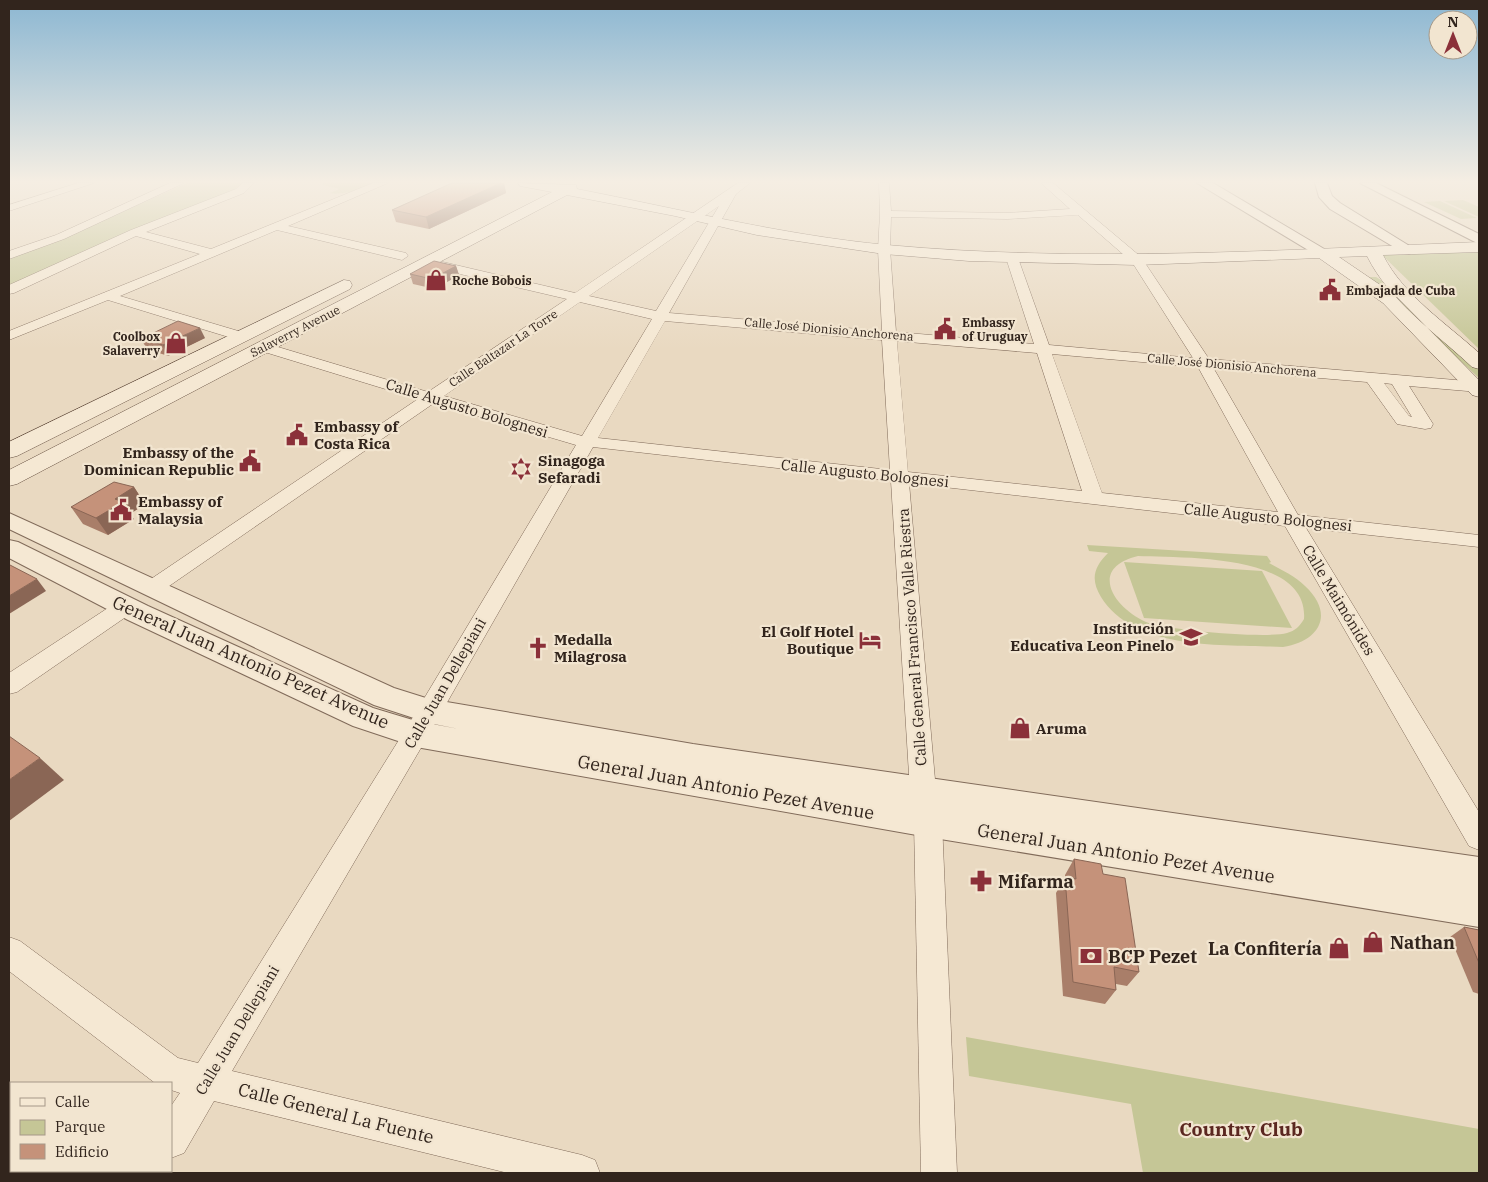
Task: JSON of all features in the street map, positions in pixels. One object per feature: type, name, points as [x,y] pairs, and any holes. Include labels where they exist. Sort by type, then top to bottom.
[{"type":"main road","name":"Salaverry Avenue","points":[[377,268],[439,238]]},
{"type":"main road","name":"Salaverry Avenue","points":[[9,479],[428,262],[465,238]]},
{"type":"main road","points":[[815,238],[884,249],[1012,258],[1137,260],[1479,247]]},
{"type":"main road","points":[[1373,251],[1376,259],[1396,286],[1479,363]]},
{"type":"main road","points":[[1323,253],[1371,278],[1396,286]]},
{"type":"main road","name":"Salaverry Avenue","points":[[9,451],[360,277]]},
{"type":"main road","points":[[1371,278],[1388,299],[1478,388]]},
{"type":"street","points":[[9,255],[54,238]]},
{"type":"street","points":[[9,290],[122,238]]},
{"type":"street","points":[[156,238],[211,254]]},
{"type":"street","points":[[9,336],[249,238]]},
{"type":"street","points":[[324,238],[402,256]]},
{"type":"street","name":"Calle Baltazar La Torre","points":[[152,588],[665,238]]},
{"type":"street","name":"Calle Juan Dellepiani","points":[[172,1138],[422,723],[659,316],[708,238]]},
{"type":"street","name":"Calle General Francisco Valle Riestra","points":[[885,238],[889,334],[926,806],[939,1173]]},
{"type":"street","name":"Calle Maimónides","points":[[1111,238],[1137,260],[1203,362],[1292,520],[1479,837]]},
{"type":"street","points":[[1298,238],[1323,253]]},
{"type":"street","points":[[1388,238],[1408,250]]},
{"type":"street","points":[[1012,258],[1094,498]]},
{"type":"street","name":"Calle José Dionisio Anchorena","points":[[428,262],[659,316],[889,334],[1397,379],[1478,388]]},
{"type":"street","points":[[106,296],[240,336]]},
{"type":"street","name":"Calle Augusto Bolognesi","points":[[263,347],[585,442],[1479,540]]},
{"type":"street","points":[[1371,377],[1403,420],[1425,424],[1397,379]]},
{"type":"street","name":"General Juan Antonio Pezet Avenue","points":[[9,520],[385,697],[422,723]]},
{"type":"street","name":"General Juan Antonio Pezet Avenue","points":[[9,548],[124,607],[364,717],[693,756],[926,806],[1479,909]]},
{"type":"street","points":[[9,685],[124,607]]},
{"type":"street","name":"General Juan Antonio Pezet Avenue","points":[[926,806],[1479,874]]},
{"type":"street","name":"Calle General La Fuente","points":[[9,952],[170,1074],[582,1173]]},
{"type":"green space","points":[[63,238],[114,238],[9,287],[9,258]]},
{"type":"green space","points":[[1479,252],[1479,349],[1382,255]]},
{"type":"green space","points":[[1365,277],[1376,277],[1381,280],[1479,367],[1479,378],[1386,292]]},
{"type":"green space","points":[[1087,545],[1267,556],[1271,562],[1269,563],[1297,579],[1314,596],[1321,616],[1319,625],[1306,639],[1283,647],[1184,642],[1159,636],[1136,628],[1116,615],[1101,597],[1095,584],[1095,574],[1099,563],[1108,553],[1089,551]],"holes":[[[1138,556],[1211,559],[1265,571],[1286,582],[1300,597],[1304,619],[1297,628],[1290,632],[1276,635],[1194,631],[1146,622],[1124,607],[1116,598],[1111,588],[1110,578],[1114,569],[1123,562]]]},
{"type":"green space","points":[[1124,562],[1262,571],[1292,628],[1144,618]]},
{"type":"green space","points":[[966,1037],[1479,1129],[1479,1173],[1143,1173],[1131,1104],[969,1076]]},
{"type":"building","points":[[434,261],[456,266],[432,279],[410,274]]},
{"type":"building","points":[[178,321],[200,328],[163,345],[141,339]]},
{"type":"building","points":[[114,482],[134,487],[115,499],[123,502],[96,518],[71,507]]},
{"type":"building","points":[[9,566],[37,579],[9,596]]},
{"type":"building","points":[[9,736],[40,758],[9,780]]},
{"type":"building","name":"BCP Pezet","points":[[1074,859],[1101,864],[1103,874],[1125,878],[1139,972],[1114,967],[1116,990],[1073,982],[1065,877],[1076,879]]},
{"type":"building","points":[[1464,927],[1479,930],[1479,963]]},
{"type":"place","name":"Roche Bobois","points":[[436,280]]},
{"type":"place","name":"Embajada de Cuba","points":[[1330,290]]},
{"type":"place","name":"Embassy of Uruguay","points":[[945,329]]},
{"type":"place","name":"Coolbox Salaverry","points":[[176,343]]},
{"type":"place","name":"Embassy of Costa Rica","points":[[297,435]]},
{"type":"place","name":"Embassy of the Dominican Republic","points":[[250,461]]},
{"type":"place","name":"Sinagoga Sefaradi","points":[[521,469]]},
{"type":"place","name":"Embassy of Malaysia","points":[[121,510]]},
{"type":"place","name":"Institución Educativa Leon Pinelo","points":[[1191,637]]},
{"type":"place","name":"El Golf Hotel Boutique","points":[[870,640]]},
{"type":"place","name":"Medalla Milagrosa","points":[[538,648]]},
{"type":"place","name":"Aruma","points":[[1020,728]]},
{"type":"place","name":"Mifarma","points":[[981,881]]},
{"type":"place","name":"Nathan","points":[[1373,942]]},
{"type":"place","name":"La Confitería","points":[[1339,948]]},
{"type":"place","name":"BCP Pezet","points":[[1091,956]]},
{"type":"district","name":"Country Club","points":[[1241,1129]]}]
